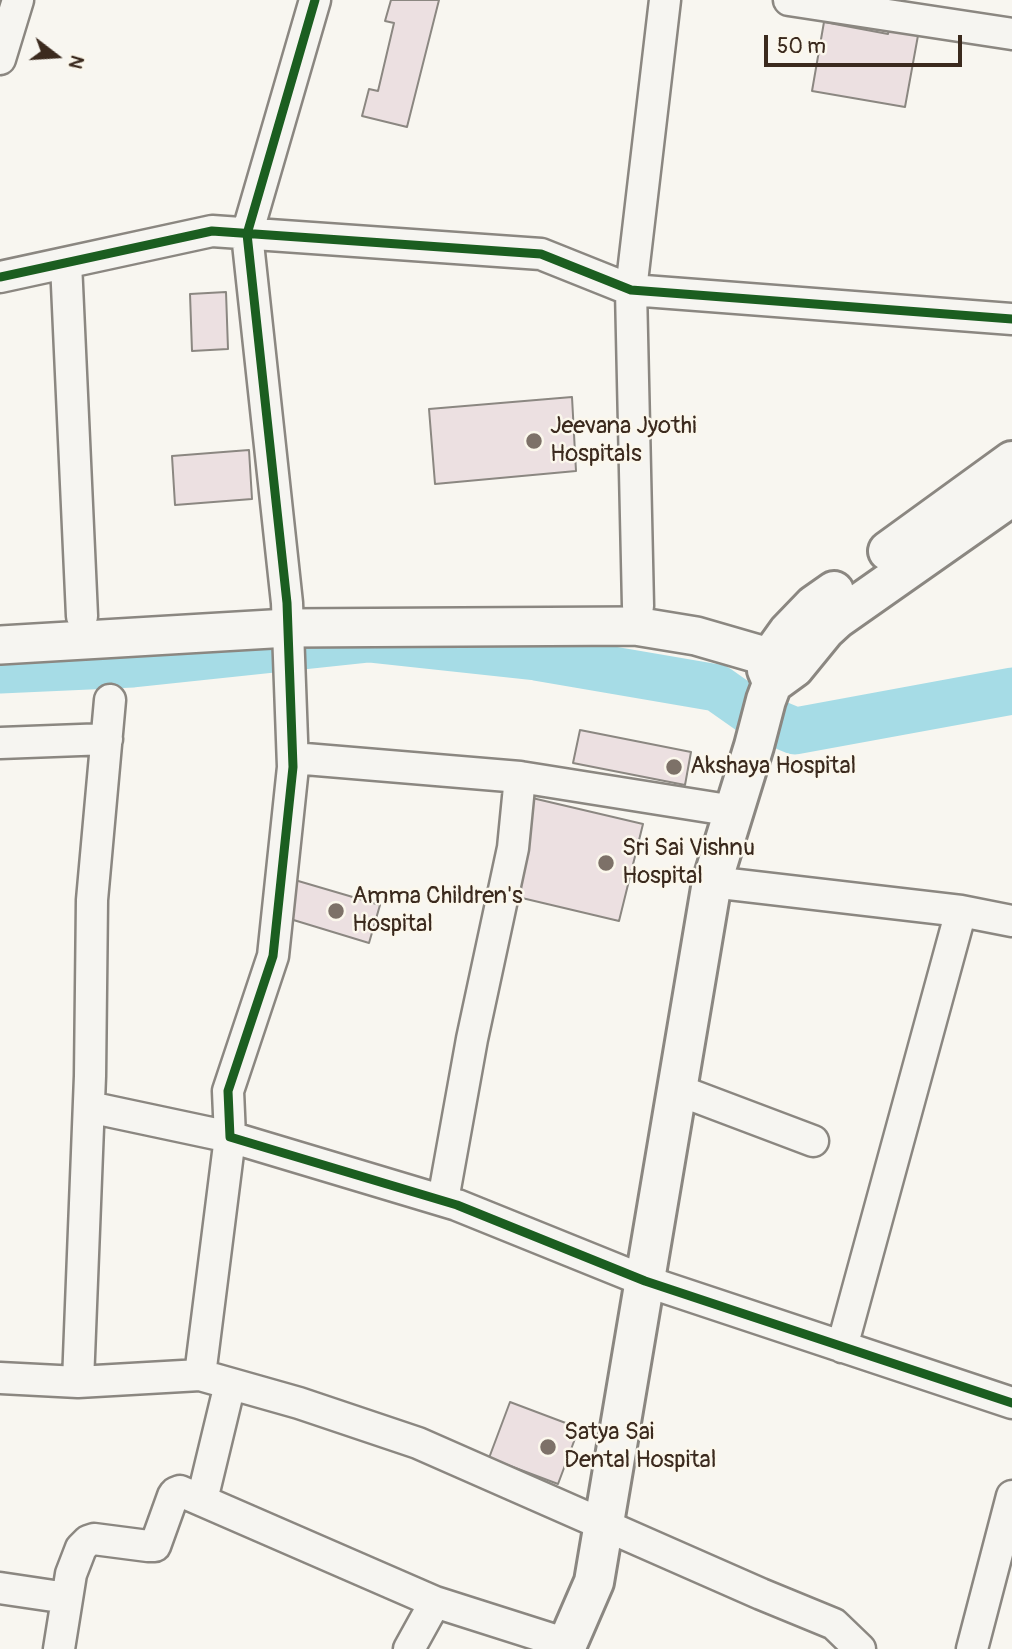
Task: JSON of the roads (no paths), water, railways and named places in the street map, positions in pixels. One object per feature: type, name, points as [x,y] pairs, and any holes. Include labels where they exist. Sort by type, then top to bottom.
[{"type":"highway","points":[[566,1647],[594,1583],[712,882],[788,632],[814,605],[1012,461]]},
{"type":"highway","points":[[776,671],[837,619],[1012,496]]},
{"type":"main road","points":[[0,645],[530,603],[638,606],[697,615],[776,671]]},
{"type":"main road","points":[[0,620],[82,615],[288,623],[635,626],[696,636],[776,671]]},
{"type":"street","points":[[0,59],[18,0]]},
{"type":"street","points":[[200,1375],[230,1137],[228,1091],[272,956],[293,767],[288,623],[247,234],[315,0]]},
{"type":"street","points":[[638,606],[631,290],[665,0]]},
{"type":"street","points":[[789,0],[1012,34]]},
{"type":"street","points":[[0,277],[212,231],[541,254],[631,290],[1012,319]]},
{"type":"street","points":[[66,263],[82,615]]},
{"type":"street","points":[[78,1382],[89,1107],[92,900],[110,700]]},
{"type":"street","points":[[0,743],[107,739]]},
{"type":"street","points":[[293,758],[520,777],[734,811]]},
{"type":"street","points":[[443,1200],[472,1040],[513,848],[520,777]]},
{"type":"street","points":[[712,882],[961,911],[1012,921]]},
{"type":"street","points":[[842,1347],[961,911]]},
{"type":"street","points":[[678,1090],[813,1141]]},
{"type":"street","points":[[89,1107],[230,1137],[443,1200],[645,1282],[1012,1403]]},
{"type":"street","points":[[0,1378],[78,1382],[200,1375],[350,1419],[418,1443],[834,1624],[860,1649]]},
{"type":"street","points":[[202,1500],[230,1384]]},
{"type":"street","points":[[59,1649],[74,1562],[81,1548],[94,1539],[152,1547],[157,1542],[175,1493],[180,1491],[435,1602],[566,1647]]},
{"type":"street","points":[[972,1649],[1012,1496]]},
{"type":"street","points":[[0,1588],[67,1598]]},
{"type":"street","points":[[409,1649],[435,1602]]},
{"type":"waterway","points":[[0,670],[133,664],[369,639],[536,657],[717,688],[754,714],[795,731],[1012,691]]},
{"type":"place","name":"Jeevana Jyothi Hospitals","points":[[534,441]]},
{"type":"place","name":"Akshaya Hospital","points":[[674,767]]},
{"type":"place","name":"Sri Sai Vishnu Hospital","points":[[606,863]]},
{"type":"place","name":"Amma Children's Hospital","points":[[336,911]]},
{"type":"place","name":"Satya Sai Dental Hospital","points":[[548,1447]]}]
